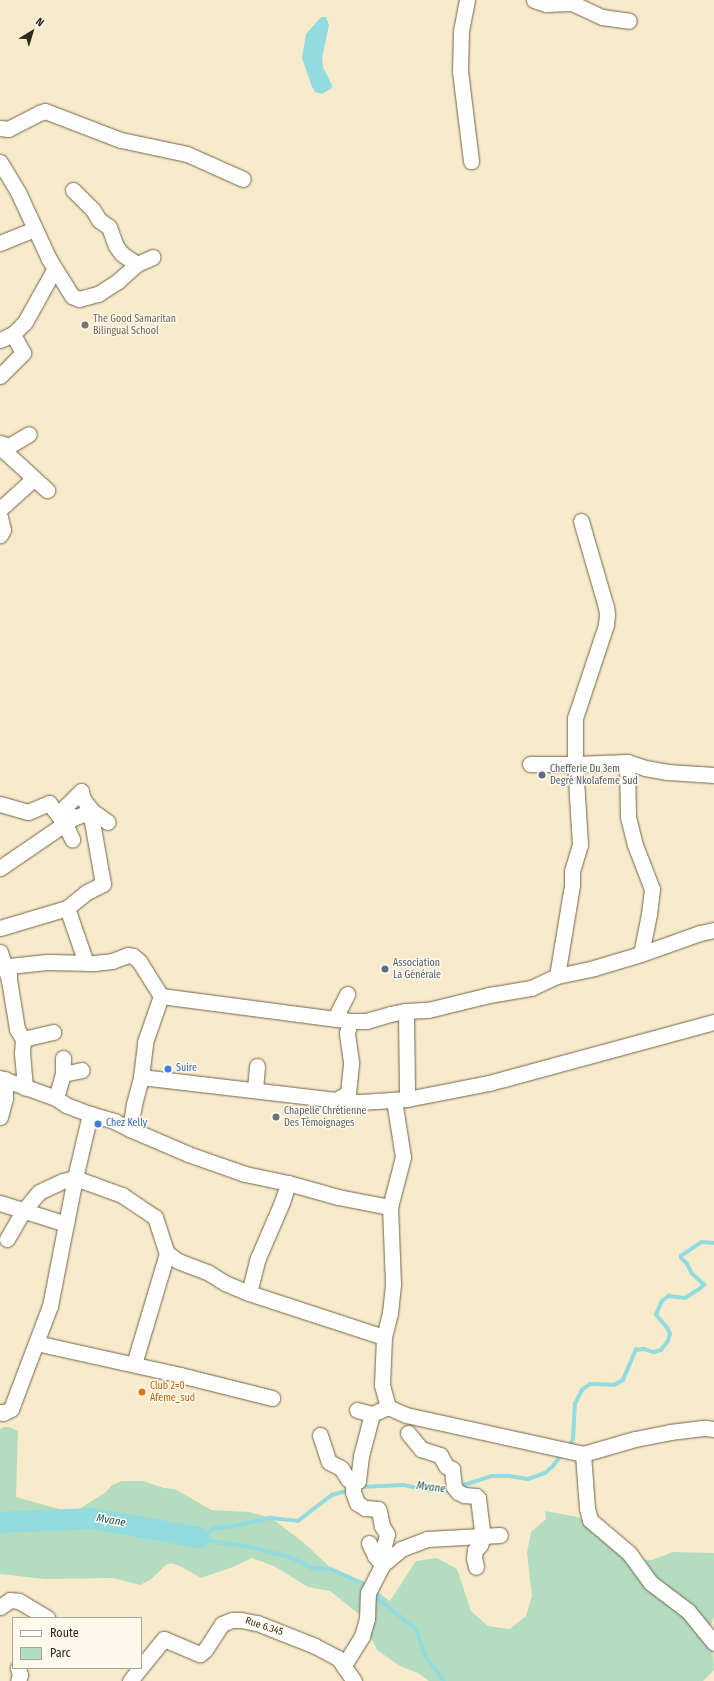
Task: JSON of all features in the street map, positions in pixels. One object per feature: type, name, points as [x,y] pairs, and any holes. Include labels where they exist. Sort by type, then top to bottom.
[{"type":"street","points":[[466,0],[461,31],[460,71],[471,161]]},
{"type":"street","points":[[534,0],[546,4],[572,3],[602,17],[629,21]]},
{"type":"street","points":[[3,130],[45,111],[121,140],[187,154],[244,180]]},
{"type":"street","points":[[0,162],[18,192],[54,270],[72,296],[79,299],[98,294],[118,281],[136,264],[153,257]]},
{"type":"street","points":[[73,190],[93,210],[99,220],[109,227],[116,246],[122,254],[136,264]]},
{"type":"street","points":[[0,243],[34,229]]},
{"type":"street","points":[[0,376],[23,353],[7,337],[25,322],[54,270]]},
{"type":"street","points":[[0,443],[9,446],[29,434]]},
{"type":"street","points":[[0,447],[47,490]]},
{"type":"street","points":[[0,508],[28,484],[32,477]]},
{"type":"street","points":[[0,517],[3,530],[0,535]]},
{"type":"street","points":[[558,976],[564,943],[572,871],[580,845],[575,764],[575,718],[606,625],[607,614],[581,521]]},
{"type":"street","points":[[627,762],[628,816],[635,845],[652,888],[640,954]]},
{"type":"street","points":[[530,764],[627,762],[645,768],[668,772],[714,775]]},
{"type":"street","points":[[72,839],[69,821],[64,808],[80,791],[83,799],[92,811],[108,822]]},
{"type":"street","points":[[0,804],[28,812],[49,803],[69,821]]},
{"type":"street","points":[[0,868],[69,821],[92,811]]},
{"type":"street","points":[[0,928],[67,908],[87,892],[103,884],[91,816],[92,811]]},
{"type":"street","points":[[67,908],[86,963]]},
{"type":"street","points":[[161,996],[350,1021],[370,1021],[406,1011],[428,1010],[530,988],[558,976],[594,968],[700,933],[714,930]]},
{"type":"street","points":[[0,952],[9,980],[17,1029],[23,1039],[22,1053],[26,1088]]},
{"type":"street","points":[[9,980],[9,966],[47,962],[86,963],[112,961],[128,955],[133,956],[139,961],[161,996]]},
{"type":"street","points":[[335,1018],[347,994]]},
{"type":"street","points":[[130,1129],[134,1104],[141,1077],[145,1042],[161,996]]},
{"type":"street","points":[[388,1407],[382,1385],[384,1337],[390,1313],[393,1284],[390,1207],[403,1157],[400,1099],[406,1011]]},
{"type":"street","points":[[336,1100],[348,1093],[351,1062],[347,1033],[350,1021]]},
{"type":"street","points":[[141,1077],[254,1089],[336,1100],[361,1102],[400,1099],[489,1083],[714,1022]]},
{"type":"street","points":[[23,1039],[53,1032]]},
{"type":"street","points":[[56,1098],[63,1074],[63,1058]]},
{"type":"street","points":[[254,1089],[257,1066]]},
{"type":"street","points":[[63,1074],[82,1070]]},
{"type":"street","points":[[0,1117],[5,1098],[2,1078],[56,1098],[66,1105],[114,1121],[188,1154],[245,1174],[288,1183],[338,1197],[390,1207]]},
{"type":"street","points":[[0,1412],[3,1413],[11,1409],[50,1306],[75,1178],[90,1114]]},
{"type":"street","points":[[7,1239],[24,1210],[39,1192],[62,1181],[75,1178],[122,1195],[155,1217],[167,1253],[134,1364]]},
{"type":"street","points":[[249,1293],[258,1258],[282,1202],[288,1183]]},
{"type":"street","points":[[0,1203],[66,1224]]},
{"type":"street","points":[[167,1253],[178,1261],[209,1273],[225,1283],[249,1293],[384,1337]]},
{"type":"street","points":[[36,1343],[134,1364],[272,1398]]},
{"type":"street","points":[[353,1482],[358,1480],[365,1412],[388,1407],[414,1416],[583,1454],[635,1439],[670,1432],[705,1428],[714,1429]]},
{"type":"street","points":[[408,1434],[421,1449],[440,1456],[446,1466],[452,1469],[454,1487],[458,1492],[464,1496],[476,1496],[481,1516],[483,1536],[480,1545],[474,1550],[476,1567]]},
{"type":"street","points":[[320,1435],[329,1462],[341,1468],[348,1479],[353,1482]]},
{"type":"street","points":[[583,1454],[586,1508],[590,1520],[628,1552],[651,1583],[688,1611],[714,1644]]},
{"type":"street","points":[[344,1665],[362,1636],[367,1620],[368,1593],[381,1564],[387,1534],[382,1526],[378,1509],[365,1508],[357,1503],[353,1492],[353,1482]]},
{"type":"street","points":[[381,1564],[401,1549],[427,1539],[500,1535]]},
{"type":"street","points":[[369,1543],[375,1556],[381,1564]]},
{"type":"street","points":[[0,1607],[10,1600],[19,1601],[39,1616]]},
{"type":"street","name":"Rue 6.345","points":[[142,1666],[164,1639],[200,1654],[205,1650],[222,1624],[232,1620],[241,1620],[257,1623],[315,1646],[338,1658],[354,1681]]},
{"type":"street","points":[[18,1669],[20,1675],[18,1681]]},
{"type":"street","name":"Rue 6.345","points":[[130,1681],[139,1669]]},
{"type":"green space","points":[[3,1427],[9,1427],[18,1431],[16,1497],[73,1513],[106,1492],[112,1485],[122,1481],[143,1481],[164,1488],[175,1489],[211,1510],[249,1512],[271,1518],[303,1542],[335,1572],[367,1584],[390,1601],[416,1561],[437,1558],[457,1569],[471,1611],[488,1626],[510,1629],[526,1616],[532,1596],[527,1553],[531,1532],[546,1519],[545,1511],[578,1517],[606,1537],[620,1556],[630,1559],[652,1560],[673,1552],[714,1553],[714,1616],[711,1625],[714,1670],[703,1681],[429,1681],[418,1673],[400,1666],[377,1650],[360,1615],[330,1591],[308,1587],[274,1566],[252,1558],[233,1567],[201,1578],[182,1567],[171,1563],[166,1565],[150,1580],[140,1585],[113,1578],[45,1579],[0,1574],[0,1429]]},
{"type":"water","points":[[321,17],[326,17],[329,25],[322,58],[323,67],[332,85],[332,88],[322,94],[315,92],[312,87],[302,58],[306,34]]},
{"type":"waterway","name":"Mvane","points":[[569,1446],[573,1440],[575,1404],[582,1390],[590,1384],[614,1385],[623,1380],[636,1350],[644,1349],[654,1352],[661,1350],[668,1341],[670,1334],[656,1315],[662,1301],[669,1296],[685,1298],[704,1285],[692,1274],[681,1256],[702,1242],[714,1243]]},
{"type":"waterway","name":"Mvane","points":[[460,1489],[464,1485],[491,1476],[509,1476],[528,1479],[545,1473],[553,1466],[562,1454]]},
{"type":"waterway","name":"Mvane","points":[[359,1487],[404,1485],[433,1491],[452,1491]]},
{"type":"waterway","name":"Mvane","points":[[199,1537],[216,1528],[235,1526],[271,1518],[298,1521],[332,1495],[350,1490]]},
{"type":"waterway","name":"Mvane","points":[[0,1522],[91,1518],[199,1537]]},
{"type":"waterway","points":[[199,1537],[215,1542],[251,1547],[290,1557],[313,1568],[331,1569],[367,1585]]},
{"type":"waterway","points":[[373,1591],[381,1601],[416,1629],[426,1656],[444,1681]]},
{"type":"place","name":"The Good Samaritan Bilingual School","points":[[85,325]]},
{"type":"place","name":"Chefferie Du 3em Degré Nkolafeme Sud","points":[[542,775]]},
{"type":"place","name":"Association La Générale","points":[[385,969]]},
{"type":"place","name":"Suire","points":[[168,1069]]},
{"type":"place","name":"Chapelle Chrétienne Des Témoignages","points":[[276,1117]]},
{"type":"place","name":"Chez Kelly","points":[[98,1124]]},
{"type":"place","name":"Club 2=0 Afeme_sud","points":[[142,1392]]}]
